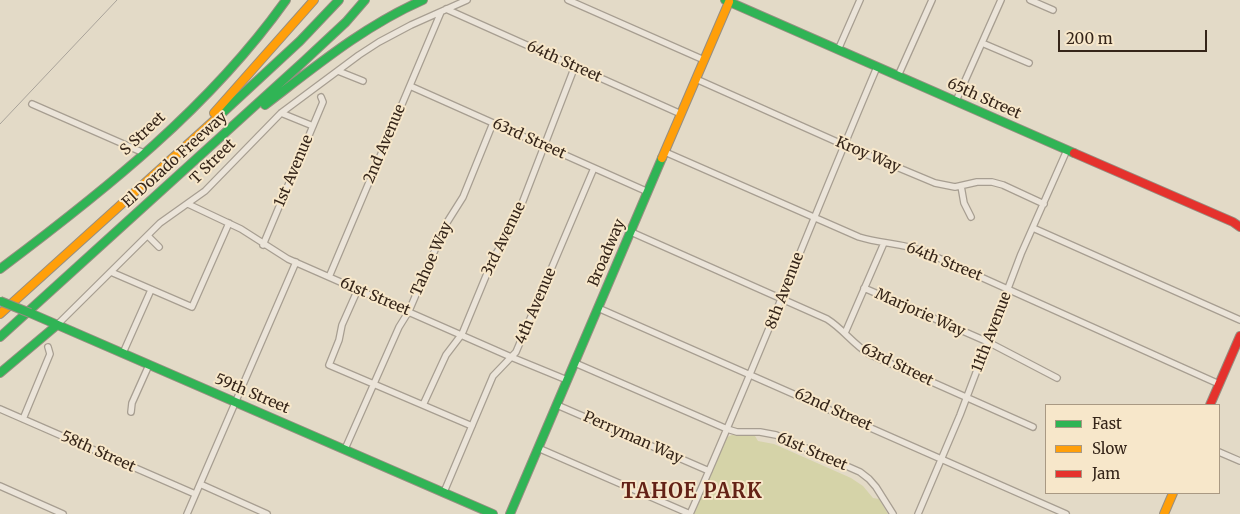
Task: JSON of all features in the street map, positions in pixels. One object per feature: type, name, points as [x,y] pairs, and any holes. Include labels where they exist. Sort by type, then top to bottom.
[{"type":"main road","name":"S Street","points":[[0,269],[51,231],[144,153],[232,67],[268,25],[286,0]]},
{"type":"main road","points":[[157,172],[239,86],[314,0]]},
{"type":"main road","name":"El Dorado Freeway","points":[[0,314],[281,59],[339,0]]},
{"type":"main road","name":"El Dorado Freeway","points":[[0,337],[346,22],[365,0]]},
{"type":"main road","points":[[238,121],[260,109],[356,34],[380,19],[423,0]]},
{"type":"main road","name":"Broadway","points":[[510,514],[696,79],[727,1]]},
{"type":"main road","name":"65th Street","points":[[727,1],[1236,222],[1240,227]]},
{"type":"main road","name":"59th Street","points":[[0,301],[493,514]]},
{"type":"main road","name":"T Street","points":[[0,373],[57,325]]},
{"type":"main road","points":[[1210,404],[1238,346],[1240,336]]},
{"type":"main road","points":[[1164,514],[1173,494]]},
{"type":"street","name":"T Street","points":[[57,325],[168,216],[205,191],[281,113],[379,42],[467,0]]},
{"type":"street","points":[[568,0],[704,60]]},
{"type":"street","points":[[838,50],[860,0]]},
{"type":"street","points":[[898,76],[932,0]]},
{"type":"street","points":[[956,101],[1001,0]]},
{"type":"street","points":[[1030,0],[1053,10]]},
{"type":"street","name":"64th Street","points":[[443,10],[681,114]]},
{"type":"street","name":"2nd Avenue","points":[[329,277],[443,10]]},
{"type":"street","points":[[982,43],[1029,64]]},
{"type":"street","name":"3rd Avenue","points":[[423,405],[446,354],[462,334],[494,259],[516,219],[574,66]]},
{"type":"street","name":"8th Avenue","points":[[690,514],[751,374],[813,218],[877,67]]},
{"type":"street","points":[[338,71],[362,81]]},
{"type":"street","name":"Kroy Way","points":[[696,79],[844,145],[940,185],[961,186],[977,182],[992,182],[1004,185],[1044,204]]},
{"type":"street","name":"63rd Street","points":[[410,86],[648,192]]},
{"type":"street","name":"1st Avenue","points":[[264,245],[323,102],[321,97]]},
{"type":"street","points":[[32,104],[144,153]]},
{"type":"street","points":[[281,113],[313,126]]},
{"type":"street","name":"Tahoe Way","points":[[345,449],[399,327],[409,311],[446,224],[463,198],[494,123]]},
{"type":"street","name":"11th Avenue","points":[[918,514],[967,396],[1008,288],[1067,150]]},
{"type":"street","name":"64th Street","points":[[665,152],[859,237],[918,249],[1219,384]]},
{"type":"street","name":"4th Avenue","points":[[444,492],[493,376],[516,352],[594,168]]},
{"type":"street","points":[[961,186],[964,203],[971,217]]},
{"type":"street","name":"61st Street","points":[[188,204],[229,223],[296,262],[567,380]]},
{"type":"street","points":[[111,272],[192,308],[229,223]]},
{"type":"street","points":[[1033,228],[1240,320]]},
{"type":"street","name":"63rd Street","points":[[631,232],[827,319],[845,333],[855,345],[869,354],[1033,427]]},
{"type":"street","points":[[148,236],[159,247]]},
{"type":"street","points":[[845,333],[884,243]]},
{"type":"street","points":[[187,514],[296,262]]},
{"type":"street","name":"Marjorie Way","points":[[864,288],[988,342],[1057,378]]},
{"type":"street","points":[[358,289],[342,324],[339,340],[328,365],[472,426]]},
{"type":"street","points":[[123,354],[151,290]]},
{"type":"street","name":"62nd Street","points":[[598,308],[1066,514]]},
{"type":"street","points":[[22,419],[50,354],[48,347]]},
{"type":"street","name":"61st Street","points":[[574,363],[727,429],[736,432],[760,432],[776,436],[860,472],[876,487],[893,514]]},
{"type":"street","points":[[131,412],[132,402],[149,365]]},
{"type":"street","name":"Perryman Way","points":[[557,405],[709,471]]},
{"type":"street","name":"58th Street","points":[[0,409],[195,494]]},
{"type":"street","points":[[538,448],[690,514]]},
{"type":"street","points":[[1220,452],[1240,461]]},
{"type":"street","points":[[200,484],[267,514]]},
{"type":"street","points":[[0,486],[63,514]]},
{"type":"street","points":[[42,514],[46,506]]},
{"type":"shaded area","name":"TAHOE PARK","points":[[732,435],[755,436],[758,441],[774,444],[851,478],[863,486],[873,498],[879,499],[888,514],[694,514],[727,437]]},
{"type":"tram line","points":[[0,124],[117,0]]},
{"type":"traffic: fast","points":[[0,269],[116,178],[190,112],[256,39],[286,0]]},
{"type":"traffic: fast","points":[[219,116],[300,41],[339,0]]},
{"type":"traffic: fast","points":[[0,337],[302,63],[346,22],[365,0]]},
{"type":"traffic: fast","points":[[265,105],[361,34],[401,10],[423,0]]},
{"type":"traffic: fast","points":[[725,0],[1074,153]]},
{"type":"traffic: fast","points":[[510,514],[662,158]]},
{"type":"traffic: fast","points":[[0,301],[30,313]]},
{"type":"traffic: fast","points":[[30,313],[493,514]]},
{"type":"traffic: fast","points":[[0,373],[57,325]]},
{"type":"traffic: slow","points":[[214,113],[314,0]]},
{"type":"traffic: slow","points":[[662,158],[729,2]]},
{"type":"traffic: slow","points":[[0,314],[219,116]]},
{"type":"traffic: slow","points":[[1164,514],[1173,494]]},
{"type":"traffic: jam","points":[[1074,153],[1233,222],[1240,227]]},
{"type":"traffic: jam","points":[[1210,404],[1240,336]]},
{"type":"district","name":"TAHOE PARK","points":[[692,492]]}]
